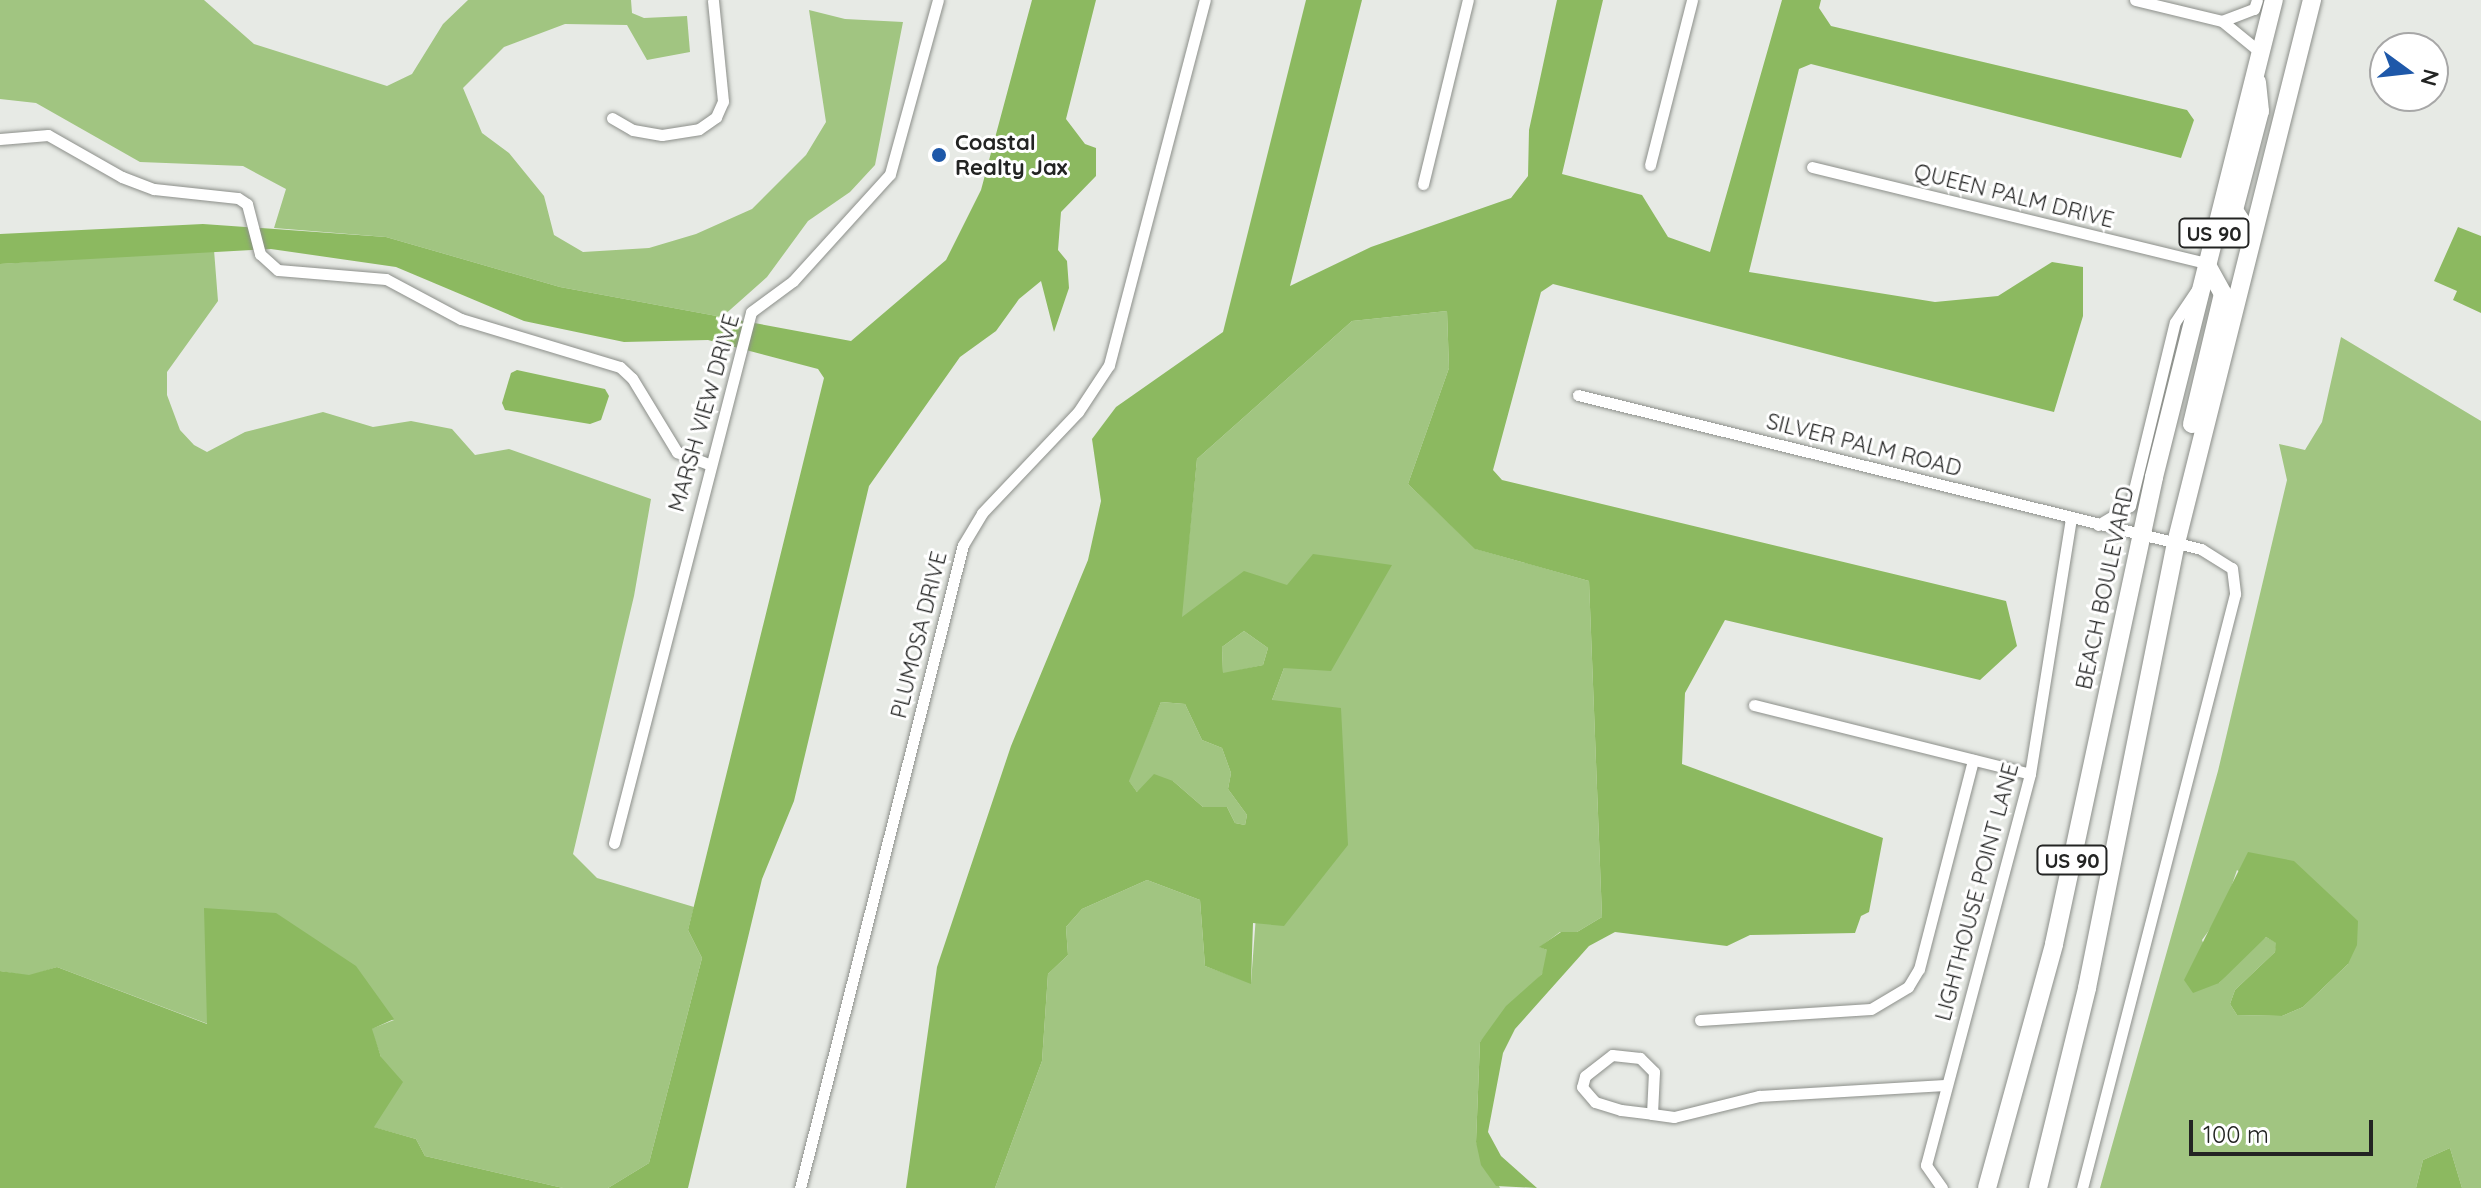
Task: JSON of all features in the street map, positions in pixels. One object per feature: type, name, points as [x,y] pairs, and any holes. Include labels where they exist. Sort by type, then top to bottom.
[{"type":"highway","name":"BEACH BOULEVARD","points":[[1988,1185],[2054,944],[2141,535],[2206,263],[2274,0]]},
{"type":"highway","name":"US 90","points":[[2038,1188],[2065,1084],[2176,543],[2312,0]]},
{"type":"highway","points":[[2252,238],[2234,210],[2260,111],[2255,72]]},
{"type":"highway","points":[[2191,482],[2187,444],[2223,294],[2206,263]]},
{"type":"street","points":[[612,118],[633,130],[662,135],[699,129],[716,117],[723,101],[713,0]]},
{"type":"street","name":"MARSH VIEW DRIVE","points":[[614,843],[736,358],[751,312],[793,281],[890,174],[938,0]]},
{"type":"street","name":"PLUMOSA DRIVE","points":[[800,1188],[963,545],[982,513],[1078,412],[1109,365],[1205,0]]},
{"type":"street","points":[[1423,184],[1468,0]]},
{"type":"street","points":[[1650,165],[1692,0]]},
{"type":"street","points":[[2135,0],[2222,21],[2260,52]]},
{"type":"street","points":[[2222,21],[2254,9],[2257,0]]},
{"type":"street","points":[[0,139],[48,135],[122,177],[154,189],[238,198],[252,215],[260,254],[278,270],[386,279],[461,319],[620,367],[677,452],[709,464]]},
{"type":"street","name":"QUEEN PALM DRIVE","points":[[1812,167],[2206,263]]},
{"type":"street","points":[[2098,525],[2130,506],[2175,322],[2202,282]]},
{"type":"street","name":"SILVER PALM ROAD","points":[[1578,395],[2176,543],[2220,557],[2232,568],[2235,594],[2082,1188]]},
{"type":"street","name":"LIGHTHOUSE POINT LANE","points":[[1942,1188],[1926,1165],[1945,1085],[2004,886],[2030,774],[2071,518]]},
{"type":"street","points":[[1754,705],[2030,774]]},
{"type":"street","points":[[1700,1020],[1871,1009],[1886,1005],[1908,987],[1919,969],[1973,760]]},
{"type":"street","points":[[1652,1114],[1654,1072],[1640,1058],[1612,1055],[1585,1076],[1582,1087],[1595,1102],[1652,1114],[1693,1115],[1759,1096],[1945,1085]]},
{"type":"shaded area","points":[[0,0],[204,0],[254,44],[387,86],[412,74],[443,24],[468,0],[631,0],[632,13],[644,18],[687,16],[690,52],[647,60],[627,25],[565,24],[504,47],[463,88],[482,133],[509,153],[544,196],[554,235],[583,252],[649,248],[696,234],[752,209],[806,155],[826,122],[809,10],[845,19],[903,22],[875,165],[850,192],[808,221],[767,277],[722,317],[560,287],[386,237],[274,228],[286,189],[243,166],[140,162],[36,103],[0,99]]},
{"type":"shaded area","points":[[1032,0],[1096,0],[1066,119],[1085,144],[1096,148],[1096,176],[1061,212],[1058,250],[1067,261],[1069,288],[1054,332],[1041,281],[1019,299],[996,331],[960,357],[869,486],[794,801],[762,879],[688,1188],[608,1188],[649,1163],[702,958],[688,930],[824,378],[818,369],[708,340],[624,342],[524,321],[396,267],[271,249],[0,264],[0,234],[203,224],[386,237],[560,287],[851,341],[946,260],[981,190]]},
{"type":"shaded area","points":[[1306,0],[1362,0],[1290,286],[1371,247],[1511,198],[1528,176],[1529,130],[1557,0],[1603,0],[1562,174],[1642,195],[1668,237],[1710,252],[1782,0],[1821,0],[1819,8],[1831,26],[2187,110],[2194,120],[2181,158],[1811,64],[1799,69],[1749,272],[1935,302],[1998,296],[2052,262],[2083,267],[2083,316],[2054,412],[1553,284],[1541,292],[1493,470],[1502,480],[2006,601],[2017,646],[1980,680],[1725,620],[1685,693],[1682,764],[1883,838],[1869,912],[1861,916],[1855,933],[1750,935],[1727,946],[1615,932],[1589,946],[1515,1029],[1503,1053],[1488,1132],[1501,1156],[1537,1188],[1496,1186],[1481,1165],[1476,1142],[1480,1042],[1506,1006],[1542,974],[1547,950],[1539,947],[1561,932],[1577,932],[1602,917],[1589,581],[1475,549],[1408,484],[1449,368],[1447,311],[1352,321],[1197,459],[1182,617],[1244,571],[1287,585],[1313,554],[1392,565],[1331,671],[1284,668],[1272,700],[1341,708],[1348,845],[1284,926],[1253,923],[1251,984],[1205,966],[1200,900],[1147,880],[1082,909],[1066,927],[1068,955],[1048,974],[1042,1061],[995,1188],[906,1188],[937,967],[1011,746],[1088,560],[1101,501],[1092,439],[1116,407],[1223,332]],"holes":[[[1244,631],[1268,648],[1263,665],[1223,673],[1222,647]],[[1161,702],[1185,704],[1202,740],[1222,748],[1231,773],[1228,789],[1247,815],[1245,825],[1235,823],[1227,807],[1203,807],[1173,781],[1154,774],[1137,792],[1129,781]]]},
{"type":"shaded area","points":[[2458,227],[2481,236],[2481,313],[2453,300],[2457,291],[2434,281]]},
{"type":"shaded area","points":[[214,250],[218,301],[167,372],[167,395],[180,430],[194,445],[207,452],[245,432],[323,412],[373,427],[411,421],[452,429],[475,455],[509,449],[651,499],[634,596],[573,854],[597,878],[694,907],[688,930],[702,958],[649,1163],[608,1188],[563,1188],[425,1156],[416,1139],[373,1127],[381,1057],[371,1029],[394,1020],[208,1024],[57,967],[29,976],[0,971],[0,264]]},
{"type":"shaded area","points":[[1447,311],[1449,368],[1408,484],[1476,549],[1589,581],[1602,917],[1577,932],[1560,932],[1540,947],[1547,950],[1548,962],[1542,974],[1480,1042],[1476,1142],[1500,1188],[995,1188],[1042,1061],[1048,974],[1068,955],[1066,927],[1082,909],[1147,880],[1200,900],[1205,966],[1251,983],[1272,700],[1284,668],[1287,585],[1181,618],[1197,459],[1352,321]]},
{"type":"shaded area","points":[[2341,337],[2481,421],[2481,1188],[2462,1188],[2450,1148],[2423,1160],[2416,1188],[2100,1188],[2218,771],[2287,480],[2279,444],[2305,450],[2322,422]],"holes":[[[2237,870],[2348,964],[2303,1007],[2282,1016],[2237,1015],[2230,1004],[2235,990],[2275,952],[2277,943],[2266,937],[2250,948],[2219,983],[2202,940],[2223,911]]]},
{"type":"shaded area","points":[[517,370],[605,389],[609,396],[601,420],[590,424],[505,410],[502,403],[511,373]]},
{"type":"shaded area","points":[[1244,631],[1268,648],[1263,665],[1223,674],[1222,647]]},
{"type":"shaded area","points":[[1161,702],[1185,704],[1202,740],[1222,748],[1231,773],[1228,789],[1247,815],[1245,825],[1235,823],[1227,807],[1203,807],[1173,781],[1137,792],[1128,780]]},
{"type":"shaded area","points":[[2248,852],[2294,861],[2358,921],[2357,945],[2348,964],[2303,1007],[2282,1016],[2237,1015],[2230,1004],[2235,990],[2275,952],[2276,943],[2266,937],[2219,983],[2193,993],[2184,980]]},
{"type":"shaded area","points":[[204,908],[276,913],[356,966],[394,1019],[372,1029],[381,1057],[403,1082],[374,1127],[416,1139],[425,1156],[563,1188],[0,1188],[0,971],[29,975],[57,967],[207,1024]]},
{"type":"shaded area","points":[[2450,1148],[2462,1188],[2416,1188],[2423,1160]]},
{"type":"place","name":"Coastal Realty Jax","points":[[939,155]]}]
